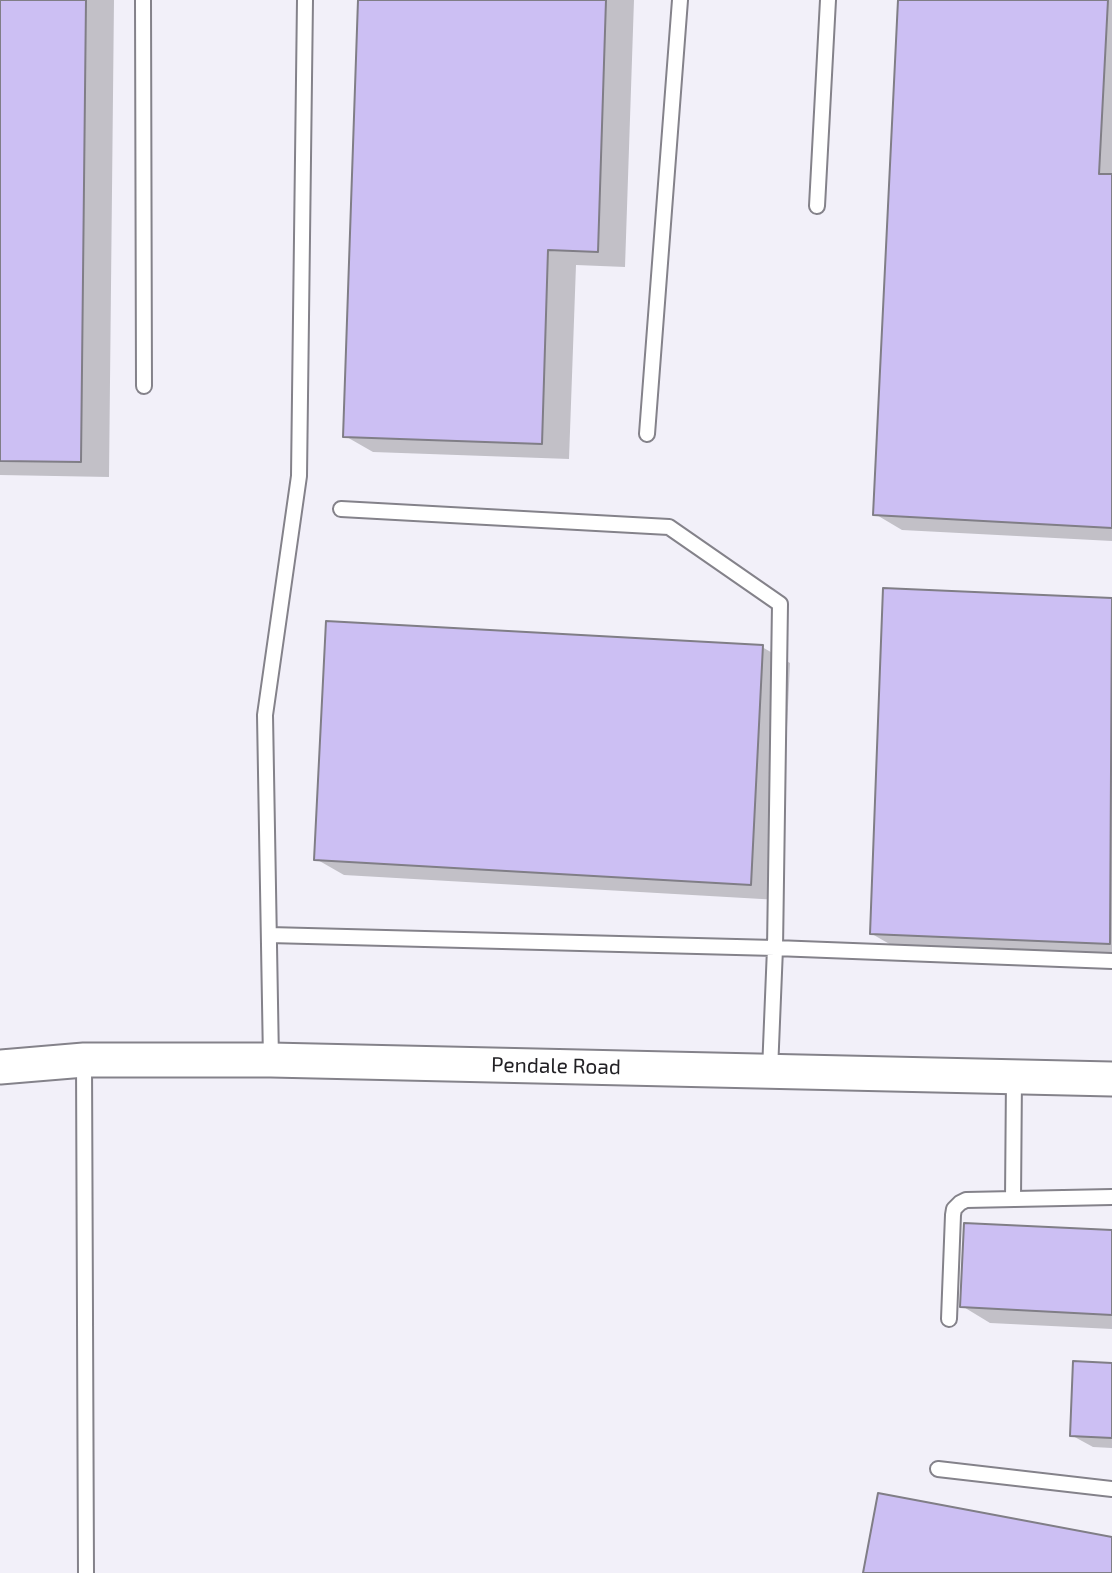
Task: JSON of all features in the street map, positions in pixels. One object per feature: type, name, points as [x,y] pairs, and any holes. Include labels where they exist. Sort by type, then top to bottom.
[{"type":"street","name":"Pendale Road","points":[[0,1066],[84,1060],[271,1060],[1112,1079]]},
{"type":"lane","points":[[143,0],[144,386]]},
{"type":"lane","points":[[271,1060],[265,715],[299,476],[306,0]]},
{"type":"lane","points":[[647,435],[680,0]]},
{"type":"lane","points":[[817,206],[828,0]]},
{"type":"lane","points":[[341,509],[668,527],[780,604],[775,948],[770,1071]]},
{"type":"lane","points":[[269,935],[775,948],[1112,961]]},
{"type":"lane","points":[[84,1060],[86,1573]]},
{"type":"lane","points":[[1013,1199],[1014,1077]]},
{"type":"lane","points":[[949,1319],[954,1209],[966,1200],[1112,1198]]},
{"type":"lane","points":[[938,1469],[1112,1489]]},
{"type":"building","points":[[0,0],[86,0],[81,462],[0,461]]},
{"type":"building","points":[[358,0],[606,0],[598,252],[548,250],[542,444],[343,437]]},
{"type":"building","points":[[898,0],[1108,0],[1099,174],[1112,174],[1112,528],[873,515]]},
{"type":"building","points":[[883,588],[1112,598],[1110,944],[870,934]]},
{"type":"building","points":[[326,621],[763,645],[751,885],[314,860]]},
{"type":"building","points":[[964,1223],[1112,1230],[1112,1315],[960,1307]]},
{"type":"building","points":[[1073,1361],[1112,1363],[1112,1438],[1070,1436]]},
{"type":"building","points":[[878,1493],[1112,1537],[1112,1573],[863,1573]]}]
